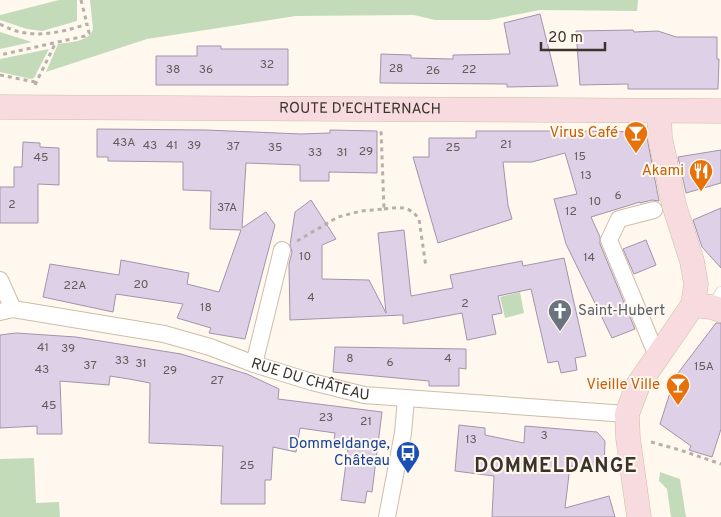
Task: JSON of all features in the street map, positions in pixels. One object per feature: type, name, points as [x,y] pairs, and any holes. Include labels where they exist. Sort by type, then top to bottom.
[{"type":"street","name":"ROUTE D'ECHTERNACH","points":[[0,107],[721,111]]},
{"type":"street","points":[[639,517],[628,438],[627,414],[638,385],[657,356],[711,303],[696,284],[692,262],[674,205],[660,137],[659,111]]},
{"type":"street","points":[[654,210],[619,219],[609,240],[657,356]]},
{"type":"street","points":[[254,364],[282,250]]},
{"type":"street","points":[[0,280],[6,311]]},
{"type":"street","name":"RUE DU CHÂTEAU","points":[[6,311],[164,334],[210,347],[254,364],[312,382],[364,395],[627,414]]},
{"type":"street","points":[[387,517],[403,433],[406,399]]},
{"type":"path","points":[[0,55],[85,36],[89,33],[81,0]]},
{"type":"path","points":[[0,24],[21,33],[37,35],[71,30],[87,24]]},
{"type":"path","points":[[0,75],[35,82],[55,43]]},
{"type":"path","points":[[380,109],[384,210]]},
{"type":"path","points":[[282,250],[338,217],[362,211],[403,207],[415,214],[419,219],[426,267]]},
{"type":"path","points":[[661,444],[721,464]]},
{"type":"green space","points":[[59,0],[77,0],[77,21],[42,31],[27,29],[0,20],[0,15]]},
{"type":"green space","points":[[90,0],[638,0],[637,11],[540,10],[489,20],[435,20],[414,15],[296,16],[147,39],[46,72],[58,44],[78,41],[88,37],[91,33],[93,29]]},
{"type":"green space","points":[[0,32],[32,42],[0,49]]},
{"type":"green space","points":[[49,49],[34,78],[31,79],[0,72],[0,59]]},
{"type":"green space","points":[[520,292],[524,313],[505,318],[500,297]]},
{"type":"green space","points":[[34,458],[36,503],[59,502],[60,517],[0,517],[0,459]]},
{"type":"green space","points":[[660,472],[680,479],[686,517],[671,517],[667,489],[659,481]]},
{"type":"building","points":[[540,14],[558,86],[507,87],[507,84],[380,83],[381,54],[411,55],[411,58],[453,59],[453,55],[510,54],[504,23]]},
{"type":"building","points":[[633,30],[634,32],[658,31],[676,37],[717,37],[717,59],[719,59],[718,89],[628,89],[628,84],[580,85],[576,31]]},
{"type":"building","points":[[197,46],[221,46],[221,49],[288,49],[288,85],[156,85],[156,56],[197,56]]},
{"type":"building","points":[[97,129],[206,130],[301,134],[330,133],[330,130],[377,131],[377,173],[329,172],[329,181],[300,181],[300,165],[246,163],[242,228],[266,212],[275,225],[245,339],[209,333],[211,328],[177,318],[183,304],[116,294],[113,312],[43,297],[50,264],[119,275],[121,260],[189,273],[187,284],[219,292],[241,230],[210,229],[211,191],[183,190],[183,162],[108,161],[108,157],[97,157]]},
{"type":"building","points":[[476,131],[569,131],[571,139],[584,137],[584,131],[646,132],[659,201],[640,202],[591,217],[635,329],[612,338],[566,244],[554,199],[577,194],[565,153],[532,162],[503,162],[508,205],[512,219],[438,243],[413,157],[429,157],[429,138],[476,138]]},
{"type":"building","points":[[23,142],[40,143],[40,147],[59,148],[59,185],[38,184],[38,223],[0,223],[0,187],[14,187],[14,167],[22,167]]},
{"type":"building","points":[[721,150],[721,183],[686,193],[678,157]]},
{"type":"building","points":[[311,200],[336,239],[322,245],[322,279],[369,280],[386,313],[378,233],[404,230],[411,296],[453,288],[450,275],[522,261],[523,266],[564,258],[586,356],[575,358],[577,370],[561,373],[558,361],[548,363],[531,289],[498,296],[502,313],[492,315],[496,334],[467,340],[462,313],[403,324],[403,315],[290,320],[289,264],[292,252],[290,245],[295,212]]},
{"type":"building","points":[[721,208],[721,268],[702,247],[693,220]]},
{"type":"building","points":[[646,240],[656,265],[634,274],[623,249]]},
{"type":"building","points":[[716,323],[721,323],[721,429],[712,457],[689,450],[691,446],[660,424],[675,377]]},
{"type":"building","points":[[16,333],[76,337],[181,354],[247,374],[279,389],[278,399],[382,412],[372,492],[367,491],[365,503],[341,500],[348,449],[333,448],[335,433],[300,428],[296,452],[273,447],[271,480],[265,480],[265,504],[221,504],[223,446],[149,443],[150,383],[129,379],[110,376],[109,385],[60,381],[62,434],[37,434],[37,426],[0,428],[0,335]]},
{"type":"building","points":[[335,347],[466,349],[466,369],[459,368],[459,386],[429,386],[429,381],[333,372]]},
{"type":"building","points":[[459,425],[485,428],[485,435],[524,443],[525,426],[597,432],[605,441],[604,470],[570,466],[565,508],[609,496],[615,517],[492,517],[494,476],[455,471]]},
{"type":"place","name":"Virus Café","points":[[636,154]]},
{"type":"place","name":"Akami","points":[[701,192]]},
{"type":"place","name":"Saint-Hubert","points":[[560,332]]},
{"type":"place","name":"Vieille Ville","points":[[678,406]]},
{"type":"place","name":"Dommeldange, Château","points":[[408,474]]},
{"type":"district","name":"DOMMELDANGE","points":[[556,467]]}]
